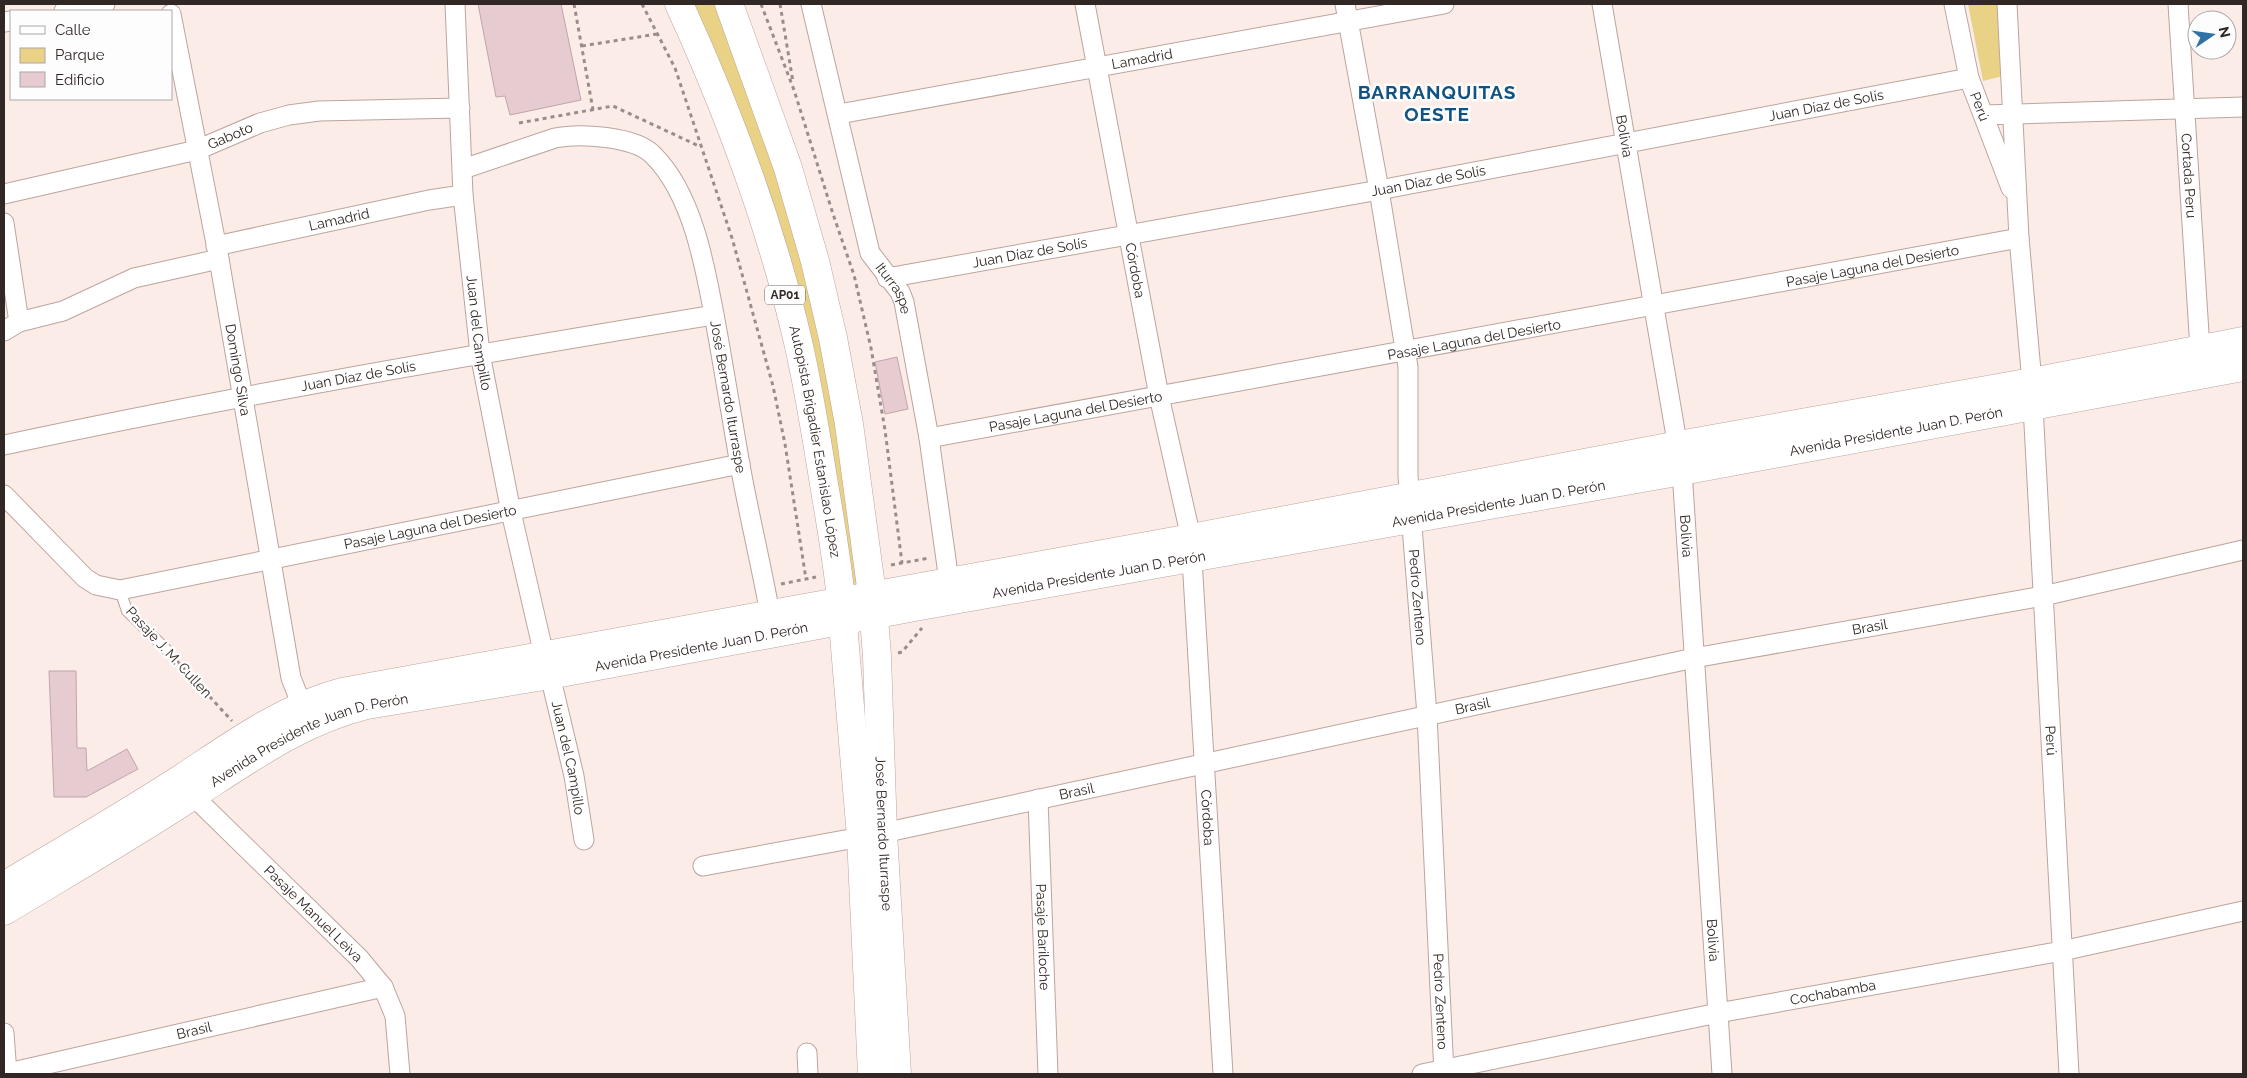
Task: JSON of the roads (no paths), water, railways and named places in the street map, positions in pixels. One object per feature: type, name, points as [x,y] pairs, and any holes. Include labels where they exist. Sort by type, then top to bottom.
[{"type":"main road","name":"Autopista Brigadier Estanislao López","points":[[679,4],[726,112],[752,183],[776,260],[798,342],[841,598]]},
{"type":"main road","name":"AP01","points":[[728,4],[788,168],[815,260],[833,338],[849,424],[872,592]]},
{"type":"main road","name":"Avenida Presidente Juan D. Perón","points":[[2033,394],[2200,349],[2243,341]]},
{"type":"main road","name":"Avenida Presidente Juan D. Perón","points":[[872,592],[920,606],[1191,548],[2033,394],[2243,367]]},
{"type":"main road","name":"Avenida Presidente Juan D. Perón","points":[[547,665],[872,592],[947,568],[1191,548]]},
{"type":"main road","name":"José Bernardo Iturraspe","points":[[872,592],[877,656],[872,834],[872,1074]]},
{"type":"main road","name":"Avenida Presidente Juan D. Perón","points":[[4,886],[185,788],[241,764],[305,715],[320,698],[370,686],[547,665],[841,598]]},
{"type":"main road","name":"José Bernardo Iturraspe","points":[[841,598],[872,834],[897,1074]]},
{"type":"main road","name":"Avenida Presidente Juan D. Perón","points":[[4,912],[185,788],[246,736],[305,715]]},
{"type":"street","points":[[70,10],[105,4]]},
{"type":"street","name":"Juan del Campillo","points":[[456,4],[463,195],[480,354],[510,512],[574,776],[584,840]]},
{"type":"street","name":"Iturraspe","points":[[812,4],[870,253],[900,292],[904,302],[928,438],[947,568]]},
{"type":"street","name":"Córdoba","points":[[1085,4],[1191,548],[1223,1074]]},
{"type":"street","name":"Lamadrid","points":[[839,114],[1097,66],[1346,13],[1444,4]]},
{"type":"street","name":"Bolivia","points":[[1602,4],[1681,458],[1722,1074]]},
{"type":"street","name":"Perú","points":[[1954,4],[1969,78],[2018,207]]},
{"type":"street","name":"Perú","points":[[2007,4],[2019,238],[2033,394],[2069,1074]]},
{"type":"street","name":"Cortada Peru","points":[[2178,4],[2200,349]]},
{"type":"street","name":"Pedro Zenteno","points":[[1346,13],[1379,190],[1408,367],[1412,507],[1427,715],[1444,1072]]},
{"type":"street","name":"Domingo Silva","points":[[172,18],[218,252],[291,678],[305,715]]},
{"type":"street","name":"Juan Díaz de Solís","points":[[888,278],[1379,190],[1969,78]]},
{"type":"street","points":[[1984,114],[2243,107]]},
{"type":"street","name":"Gaboto","points":[[4,194],[197,150],[260,123],[302,112],[460,108]]},
{"type":"street","name":"José Bernardo Iturraspe","points":[[463,169],[555,138],[571,135],[587,136],[631,144],[652,153],[675,184],[700,249],[770,614]]},
{"type":"street","name":"Lamadrid","points":[[12,326],[63,311],[134,278],[218,252],[429,200],[463,195]]},
{"type":"street","points":[[4,223],[12,326]]},
{"type":"street","name":"Pasaje Laguna del Desierto","points":[[928,438],[1406,351],[1655,308],[2019,238]]},
{"type":"street","name":"Juan Díaz de Solís","points":[[4,445],[124,420],[480,354],[714,315]]},
{"type":"street","name":"Pasaje Laguna del Desierto","points":[[120,590],[740,464]]},
{"type":"street","name":"Pasaje J. M. Cullen","points":[[4,495],[85,578],[96,584],[120,590]]},
{"type":"street","name":"Brasil","points":[[702,866],[872,834],[1694,658],[2043,596],[2243,550]]},
{"type":"street","name":"Pasaje Manuel Leiva","points":[[185,788],[359,958],[383,987],[395,1016],[400,1074]]},
{"type":"street","name":"Pasaje Bariloche","points":[[1038,799],[1048,1074]]},
{"type":"street","name":"Cochabamba","points":[[1422,1074],[1444,1072],[1718,1013],[2062,951],[2243,911]]},
{"type":"street","name":"Brasil","points":[[6,1074],[383,987]]},
{"type":"street","points":[[4,1032],[6,1074]]},
{"type":"street","points":[[807,1053],[808,1074]]},
{"type":"lane","name":"Pasaje J. M. Cullen","points":[[120,590],[127,611],[168,651]]},
{"type":"district","name":"BARRANQUITAS OESTE","points":[[1437,103]]}]
